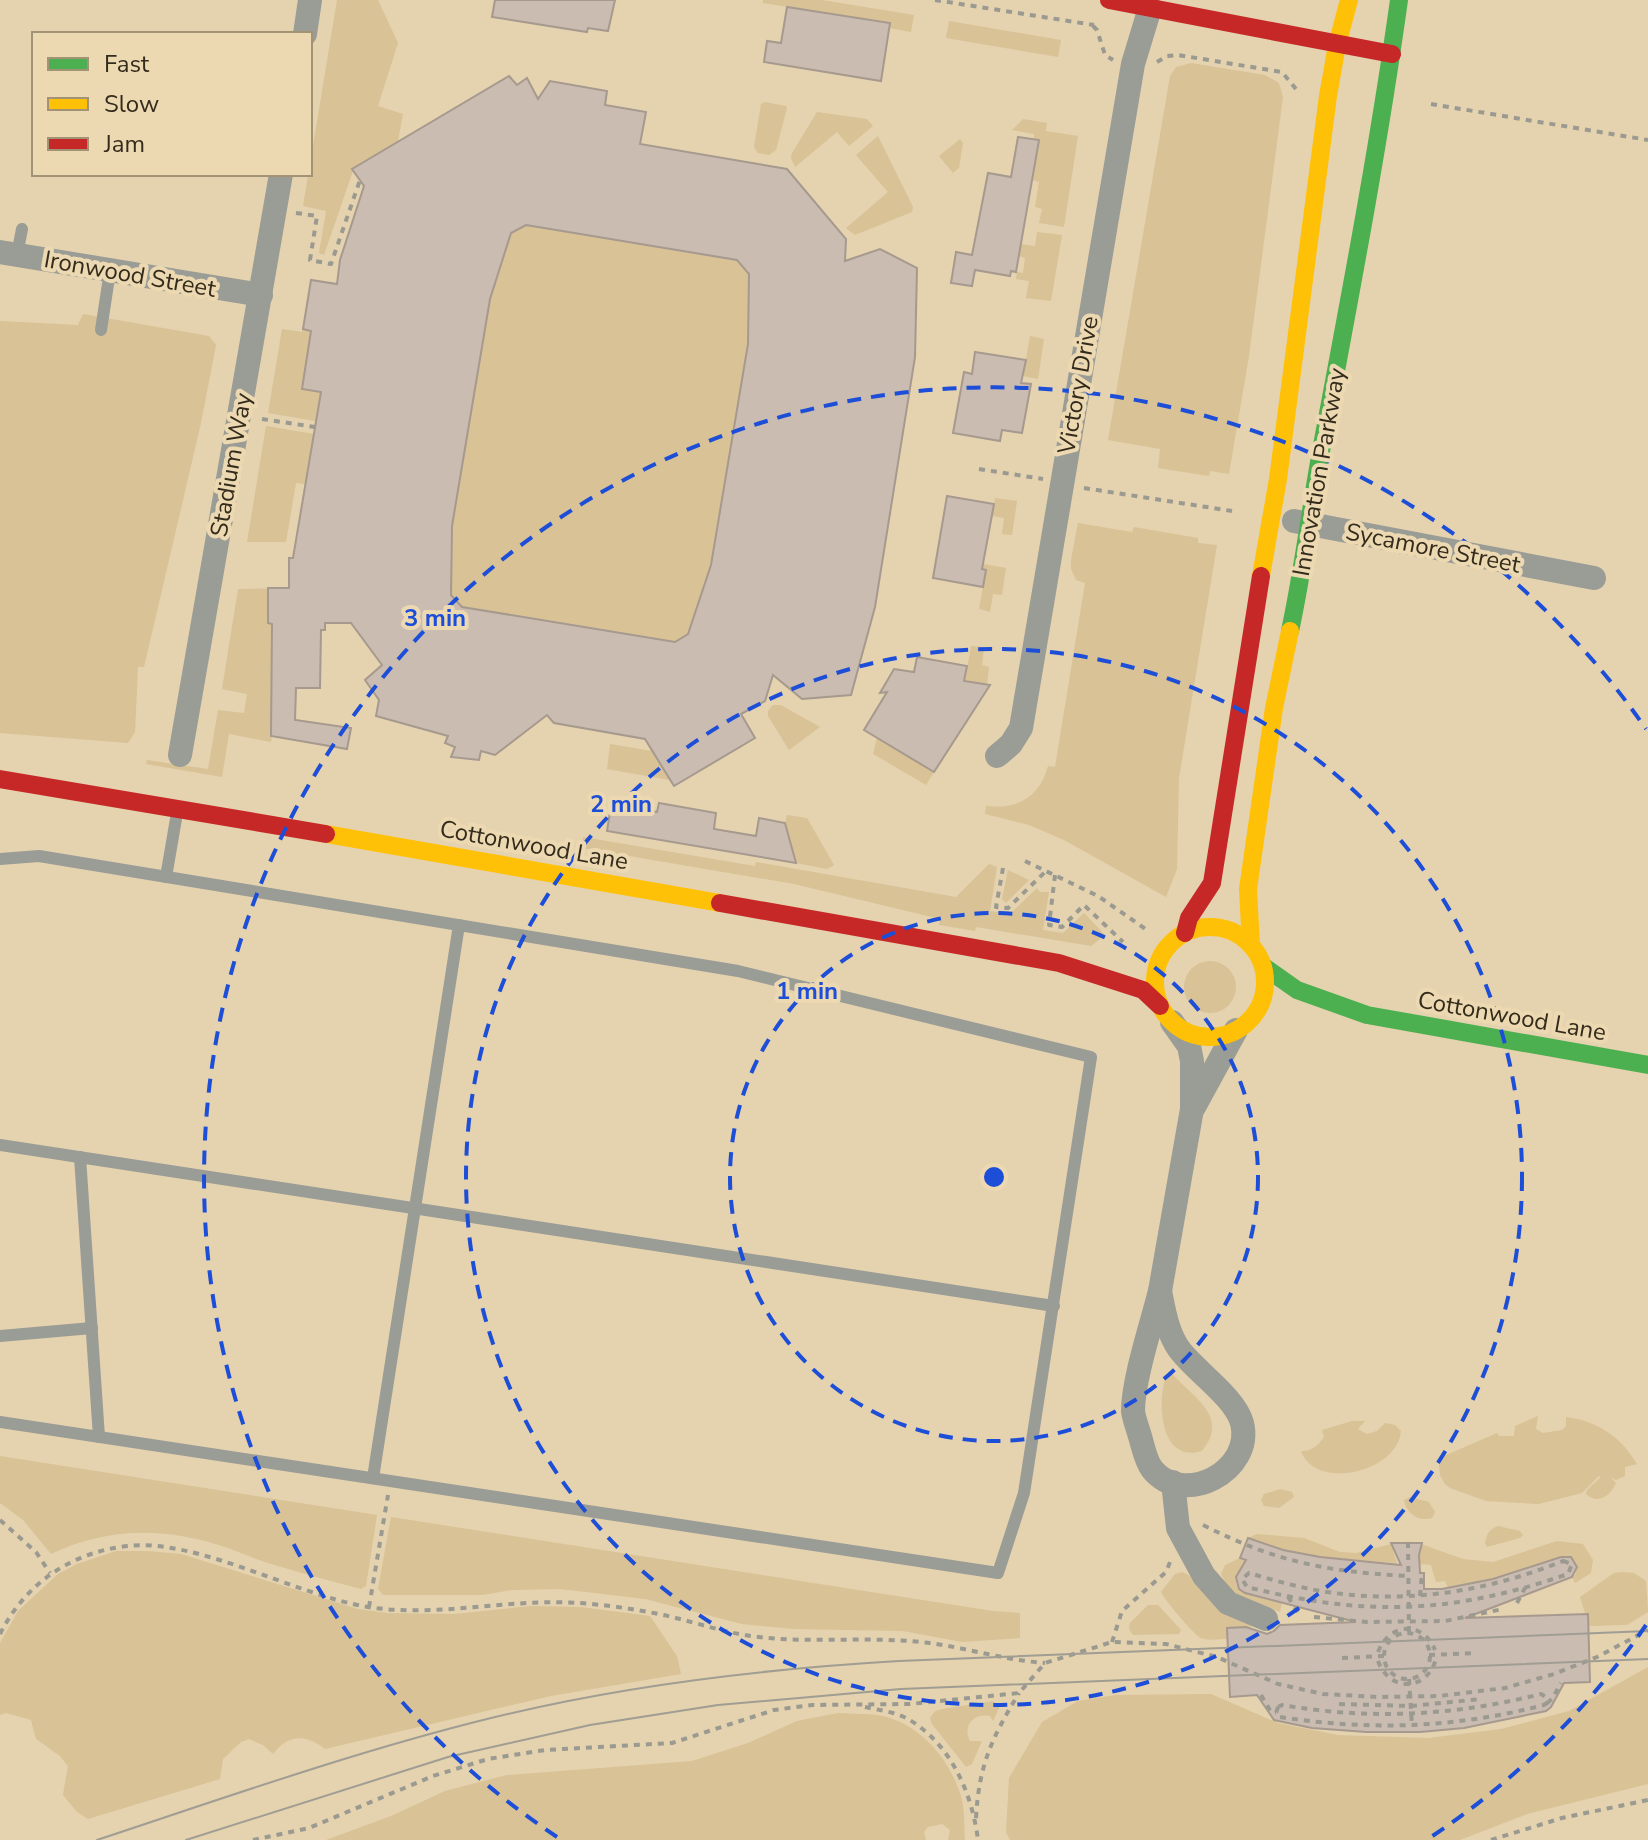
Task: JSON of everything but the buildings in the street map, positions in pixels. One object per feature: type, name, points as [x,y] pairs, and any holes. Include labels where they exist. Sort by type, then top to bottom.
[{"type":"main road","points":[[1109,0],[1151,4],[1392,54]]},
{"type":"main road","name":"Innovation Parkway","points":[[1166,948],[1185,933],[1189,918],[1212,883],[1272,516],[1337,45],[1349,0]]},
{"type":"main road","name":"Innovation Parkway","points":[[1263,966],[1251,945],[1250,876],[1274,708],[1303,572],[1308,524],[1399,0]]},
{"type":"main road","name":"Cottonwood Lane","points":[[0,779],[1059,963],[1143,990],[1166,1014]]},
{"type":"main road","points":[[1185,933],[1208,926],[1220,927],[1251,945]]},
{"type":"main road","points":[[1166,948],[1159,958],[1154,982],[1166,1014],[1189,1033],[1216,1037],[1282,1011]]},
{"type":"main road","name":"Cottonwood Lane","points":[[1059,963],[1128,962],[1166,948]]},
{"type":"main road","points":[[1241,1026],[1261,1002],[1265,991],[1263,966]]},
{"type":"main road","name":"Cottonwood Lane","points":[[1263,966],[1297,990],[1367,1015],[1648,1065]]},
{"type":"main road","name":"Cottonwood Lane","points":[[1312,1015],[1367,1015]]},
{"type":"street","points":[[305,32],[310,0]]},
{"type":"street","name":"Victory Drive","points":[[997,756],[1011,744],[1021,728],[1133,64],[1151,4]]},
{"type":"street","name":"Stadium Way","points":[[180,755],[281,176]]},
{"type":"street","name":"Ironwood Street","points":[[8,254],[261,295]]},
{"type":"street","name":"Sycamore Street","points":[[1272,516],[1594,578]]},
{"type":"street","points":[[1160,1291],[1174,1341],[1231,1405],[1242,1424],[1241,1450],[1227,1471],[1217,1478],[1190,1485],[1161,1477],[1151,1468],[1133,1412],[1160,1291],[1192,1109],[1189,1046],[1166,1014]]},
{"type":"street","points":[[1192,1109],[1241,1026]]},
{"type":"street","points":[[1173,1482],[1178,1528],[1204,1576],[1228,1603],[1266,1619]]},
{"type":"lane","points":[[8,254],[22,229]]},
{"type":"lane","points":[[101,330],[110,271]]},
{"type":"lane","points":[[166,877],[178,808]]},
{"type":"lane","points":[[0,859],[39,856],[738,971],[1091,1057],[1024,1493],[998,1573],[0,1422]]},
{"type":"lane","points":[[373,1478],[459,925]]},
{"type":"lane","points":[[0,1145],[1054,1306]]},
{"type":"lane","points":[[80,1157],[99,1437]]},
{"type":"lane","points":[[0,1336],[92,1328]]},
{"type":"path","points":[[935,0],[1093,26],[1105,55],[1118,61]]},
{"type":"path","points":[[1093,26],[1096,15]]},
{"type":"path","points":[[1151,65],[1167,56],[1178,55],[1267,69],[1282,72],[1296,89]]},
{"type":"path","points":[[1431,104],[1648,140]]},
{"type":"path","points":[[296,213],[317,216],[310,260],[331,264],[360,180]]},
{"type":"path","points":[[261,418],[315,427]]},
{"type":"path","points":[[979,469],[1049,480]]},
{"type":"path","points":[[1080,487],[1232,511]]},
{"type":"path","points":[[1025,861],[1101,898],[1147,930]]},
{"type":"path","points":[[1003,868],[996,907],[1008,908],[1046,871]]},
{"type":"path","points":[[1055,875],[1049,925],[1062,927],[1084,905],[1123,942]]},
{"type":"path","points":[[369,1607],[390,1481]]},
{"type":"path","points":[[0,1520],[36,1552],[50,1573]]},
{"type":"path","points":[[1112,1642],[1122,1611],[1166,1572],[1174,1549],[1201,1524],[1244,1546],[1301,1564],[1366,1574],[1408,1576]]},
{"type":"path","points":[[1408,1542],[1409,1626],[1424,1642],[1429,1655],[1422,1674],[1409,1682]]},
{"type":"path","points":[[0,1634],[10,1614],[27,1592],[50,1573],[95,1552],[130,1545],[174,1549],[216,1560],[312,1594],[369,1607],[439,1611],[530,1602],[577,1603],[663,1615],[748,1636],[788,1640],[922,1642],[1012,1661],[1045,1663],[1112,1642],[1166,1644],[1217,1657],[1278,1684],[1323,1694],[1439,1696],[1505,1688],[1597,1657],[1648,1630]]},
{"type":"path","points":[[1563,1561],[1572,1564],[1568,1574],[1525,1588],[1469,1602],[1410,1609],[1360,1608],[1247,1587],[1242,1579],[1249,1573],[1322,1592],[1420,1596],[1483,1587],[1563,1561]]},
{"type":"path","points":[[1420,1596],[1422,1573]]},
{"type":"path","points":[[1517,1603],[1525,1588]]},
{"type":"path","points":[[1288,1597],[1299,1614]]},
{"type":"path","points":[[1409,1682],[1390,1672],[1384,1656],[1392,1639],[1409,1626],[1410,1609]]},
{"type":"path","points":[[1378,1652],[1391,1633],[1409,1626],[1503,1609]]},
{"type":"path","points":[[1314,1617],[1409,1626],[1423,1633],[1435,1650]]},
{"type":"path","points":[[1429,1655],[1477,1653]]},
{"type":"path","points":[[1342,1658],[1384,1656]]},
{"type":"path","points":[[1378,1661],[1391,1680],[1409,1682],[1424,1680],[1436,1659]]},
{"type":"path","points":[[976,1840],[978,1782],[995,1733],[1019,1693],[1045,1663]]},
{"type":"path","points":[[1409,1682],[1412,1726]]},
{"type":"path","points":[[1261,1695],[1271,1712],[1280,1717],[1316,1723],[1412,1726],[1494,1717],[1547,1703],[1561,1683]]},
{"type":"path","points":[[253,1840],[309,1828],[433,1776],[488,1759],[545,1750],[672,1743],[774,1710],[812,1705],[925,1703],[1019,1693]]},
{"type":"path","points":[[1339,1704],[1412,1710],[1484,1708],[1541,1694],[1546,1697],[1547,1703]]},
{"type":"path","points":[[1276,1713],[1282,1705],[1360,1715],[1481,1699]]},
{"type":"path","points":[[858,1705],[907,1718],[942,1748],[963,1780],[976,1823]]},
{"type":"path","points":[[1491,1840],[1562,1818],[1648,1800]]},
{"type":"shaded area","points":[[0,0],[1648,0],[1648,1840],[0,1840]]},
{"type":"shaded area","points":[[337,0],[378,0],[398,43],[378,106],[403,114],[398,141],[509,76],[517,85],[527,78],[536,96],[549,81],[607,91],[605,105],[646,112],[640,144],[787,169],[845,239],[845,261],[880,249],[917,268],[915,357],[875,607],[851,695],[802,699],[774,675],[765,701],[722,725],[729,737],[748,726],[755,738],[692,775],[671,772],[669,780],[607,769],[610,744],[652,751],[645,739],[554,723],[545,712],[495,755],[481,751],[479,760],[451,757],[455,747],[445,743],[447,736],[376,716],[377,709],[383,706],[382,664],[351,623],[325,623],[325,630],[321,631],[320,688],[296,688],[295,719],[351,728],[347,749],[272,736],[271,742],[229,734],[222,777],[146,764],[147,760],[208,769],[218,710],[244,713],[247,694],[222,689],[238,589],[289,588],[289,558],[293,557],[305,484],[296,483],[286,542],[247,542],[266,426],[314,434],[315,421],[268,413],[282,329],[302,332],[311,280],[337,284],[340,260],[364,186],[353,171],[324,255],[319,253],[326,211],[303,206],[308,176],[312,176],[312,151]]},
{"type":"shaded area","points":[[763,0],[822,0],[914,15],[911,32],[889,28],[889,23],[763,3]]},
{"type":"shaded area","points":[[949,21],[1061,40],[1058,57],[946,38]]},
{"type":"shaded area","points":[[1191,63],[1265,75],[1279,83],[1283,97],[1249,356],[1229,474],[1210,471],[1209,476],[1158,468],[1160,449],[1108,440],[1170,76],[1176,67]]},
{"type":"shaded area","points":[[765,102],[787,108],[776,150],[769,155],[758,153],[754,147],[761,104]]},
{"type":"shaded area","points":[[817,112],[867,119],[873,126],[849,146],[837,132],[795,167],[792,153]]},
{"type":"shaded area","points":[[1023,119],[1047,123],[1046,131],[1078,136],[1064,227],[1039,223],[1042,209],[1035,207],[1039,182],[1032,180],[1034,134],[1012,130]]},
{"type":"shaded area","points":[[878,136],[913,207],[912,212],[855,235],[846,228],[888,192],[856,155]]},
{"type":"shaded area","points":[[960,139],[963,143],[959,168],[953,173],[939,156]]},
{"type":"shaded area","points":[[1037,232],[1062,235],[1051,301],[1026,298],[1029,281],[1016,279],[1017,272],[1023,273],[1025,258],[1019,256],[1021,244],[1035,246]]},
{"type":"shaded area","points":[[83,314],[209,336],[216,345],[144,667],[138,667],[135,732],[128,743],[0,733],[0,321],[78,325]]},
{"type":"shaded area","points":[[1030,336],[1044,339],[1038,379],[1023,376]]},
{"type":"shaded area","points":[[995,498],[1017,501],[1012,535],[1002,534],[1004,518],[992,516]]},
{"type":"shaded area","points":[[1078,523],[1132,532],[1134,527],[1198,538],[1198,543],[1217,545],[1179,778],[1177,869],[1166,897],[1064,840],[1029,825],[985,814],[986,806],[1008,806],[1026,799],[1039,786],[1048,766],[1055,767],[1085,583],[1076,580],[1071,569]]},
{"type":"shaded area","points":[[978,563],[1006,568],[1002,595],[993,594],[990,612],[979,609],[986,570],[977,568]]},
{"type":"shaded area","points":[[971,646],[984,647],[982,665],[989,667],[987,685],[965,681]]},
{"type":"shaded area","points":[[773,705],[781,705],[820,727],[789,750],[768,716]]},
{"type":"shaded area","points":[[877,738],[934,772],[926,785],[873,754]]},
{"type":"shaded area","points":[[787,815],[807,818],[834,865],[827,869],[796,863],[785,823]]},
{"type":"shaded area","points":[[583,837],[755,866],[756,862],[956,897],[989,864],[997,867],[990,911],[1010,914],[1037,888],[1040,892],[1049,892],[1043,930],[1063,933],[1084,913],[1105,935],[1091,946],[976,927],[975,931],[939,925],[940,919],[794,884],[582,848]]},
{"type":"shaded area","points":[[1008,870],[1029,880],[1006,903],[1002,899]]},
{"type":"shaded area","points":[[1210,961],[1228,969],[1236,987],[1228,1005],[1210,1013],[1192,1005],[1184,987],[1192,969]]},
{"type":"shaded area","points":[[1167,1374],[1172,1374],[1199,1400],[1211,1418],[1210,1439],[1202,1451],[1188,1453],[1177,1448],[1165,1428],[1162,1399]]},
{"type":"shaded area","points":[[1538,1416],[1536,1429],[1543,1433],[1562,1430],[1566,1426],[1566,1417],[1588,1422],[1616,1438],[1637,1464],[1625,1467],[1625,1476],[1616,1480],[1611,1478],[1616,1483],[1607,1495],[1599,1499],[1586,1494],[1599,1476],[1582,1493],[1539,1504],[1486,1501],[1445,1484],[1439,1465],[1444,1456],[1497,1433],[1499,1436],[1514,1436],[1515,1426]]},
{"type":"shaded area","points":[[1352,1421],[1365,1421],[1358,1429],[1367,1434],[1377,1431],[1385,1423],[1395,1425],[1401,1431],[1396,1446],[1386,1457],[1355,1472],[1322,1471],[1309,1463],[1301,1451],[1320,1443],[1324,1437],[1322,1430]]},
{"type":"shaded area","points":[[0,1456],[377,1515],[366,1586],[361,1589],[271,1564],[203,1540],[159,1533],[94,1539],[51,1554],[23,1520],[0,1503]]},
{"type":"shaded area","points":[[1280,1489],[1292,1492],[1294,1497],[1279,1508],[1264,1506],[1261,1500],[1264,1494]]},
{"type":"shaded area","points":[[1410,1497],[1429,1502],[1435,1512],[1432,1518],[1422,1519],[1410,1513],[1404,1500]]},
{"type":"shaded area","points":[[391,1517],[1020,1613],[1020,1638],[962,1642],[903,1631],[793,1629],[742,1624],[645,1599],[560,1589],[512,1590],[483,1595],[383,1595],[378,1589]]},
{"type":"shaded area","points":[[1498,1526],[1520,1531],[1523,1535],[1487,1547],[1485,1543],[1490,1530]]},
{"type":"shaded area","points":[[1257,1534],[1304,1538],[1340,1552],[1356,1553],[1391,1544],[1397,1563],[1320,1557],[1283,1550],[1248,1538]]},
{"type":"shaded area","points":[[1557,1541],[1583,1544],[1593,1560],[1591,1573],[1575,1583],[1572,1577],[1576,1574],[1575,1562],[1565,1556],[1493,1579],[1448,1588],[1445,1581],[1436,1582],[1431,1565],[1419,1564],[1421,1544],[1463,1559],[1493,1562]]},
{"type":"shaded area","points":[[116,1551],[181,1554],[358,1609],[388,1613],[453,1614],[531,1606],[581,1607],[650,1616],[677,1656],[681,1674],[551,1696],[325,1749],[298,1738],[285,1743],[273,1754],[249,1739],[241,1742],[223,1759],[220,1779],[88,1819],[77,1812],[63,1795],[68,1766],[60,1756],[36,1739],[31,1720],[6,1713],[0,1715],[0,1643],[18,1611],[58,1574]]},
{"type":"shaded area","points":[[1240,1558],[1262,1565],[1239,1573],[1236,1584],[1239,1589],[1282,1602],[1280,1612],[1230,1591],[1221,1574],[1225,1565]]},
{"type":"shaded area","points":[[1182,1572],[1194,1580],[1220,1609],[1260,1626],[1228,1628],[1228,1639],[1198,1636],[1161,1592],[1175,1574]]},
{"type":"shaded area","points":[[1614,1573],[1634,1573],[1646,1581],[1648,1612],[1627,1625],[1589,1626],[1580,1597]]},
{"type":"shaded area","points":[[1148,1605],[1158,1605],[1181,1630],[1179,1634],[1133,1635],[1129,1629],[1130,1623]]},
{"type":"shaded area","points":[[1648,1667],[1648,1784],[1527,1814],[1460,1840],[1010,1840],[1006,1832],[1009,1778],[1042,1722],[1078,1701],[1116,1695],[1211,1694],[1278,1723],[1338,1735],[1428,1738],[1501,1729],[1569,1711]]},
{"type":"shaded area","points":[[993,1701],[1000,1706],[993,1721],[990,1716],[979,1716],[969,1725],[970,1741],[982,1741],[972,1764],[966,1767],[930,1718],[935,1711]]},
{"type":"shaded area","points":[[838,1713],[887,1717],[913,1729],[934,1748],[950,1770],[961,1796],[965,1840],[948,1840],[950,1830],[942,1824],[928,1827],[924,1832],[926,1840],[326,1840],[391,1816],[445,1791],[507,1775],[692,1761],[748,1743],[797,1721]]},
{"type":"tram line","points":[[97,1840],[292,1775],[441,1731],[541,1706],[694,1680],[899,1661],[1648,1631]]},
{"type":"tram line","points":[[186,1840],[448,1757],[590,1725],[718,1705],[901,1689],[1648,1659]]},
{"type":"traffic: fast","points":[[1290,631],[1399,0]]},
{"type":"traffic: fast","points":[[1263,966],[1297,990],[1367,1015],[1648,1065]]},
{"type":"traffic: slow","points":[[1261,576],[1278,479],[1328,96],[1349,0]]},
{"type":"traffic: slow","points":[[1251,945],[1248,889],[1274,708],[1290,631]]},
{"type":"traffic: slow","points":[[326,834],[720,903]]},
{"type":"traffic: slow","points":[[1210,927],[1231,931],[1249,943],[1261,961],[1265,982],[1261,1003],[1249,1021],[1231,1033],[1210,1037],[1189,1033],[1171,1021],[1159,1003],[1155,982],[1159,961],[1171,943],[1189,931],[1210,927]]},
{"type":"traffic: jam","points":[[1109,0],[1392,54]]},
{"type":"traffic: jam","points":[[1185,933],[1189,918],[1212,883],[1261,576]]},
{"type":"traffic: jam","points":[[0,779],[326,834]]},
{"type":"traffic: jam","points":[[720,903],[1059,963],[1143,990],[1160,1006]]}]
